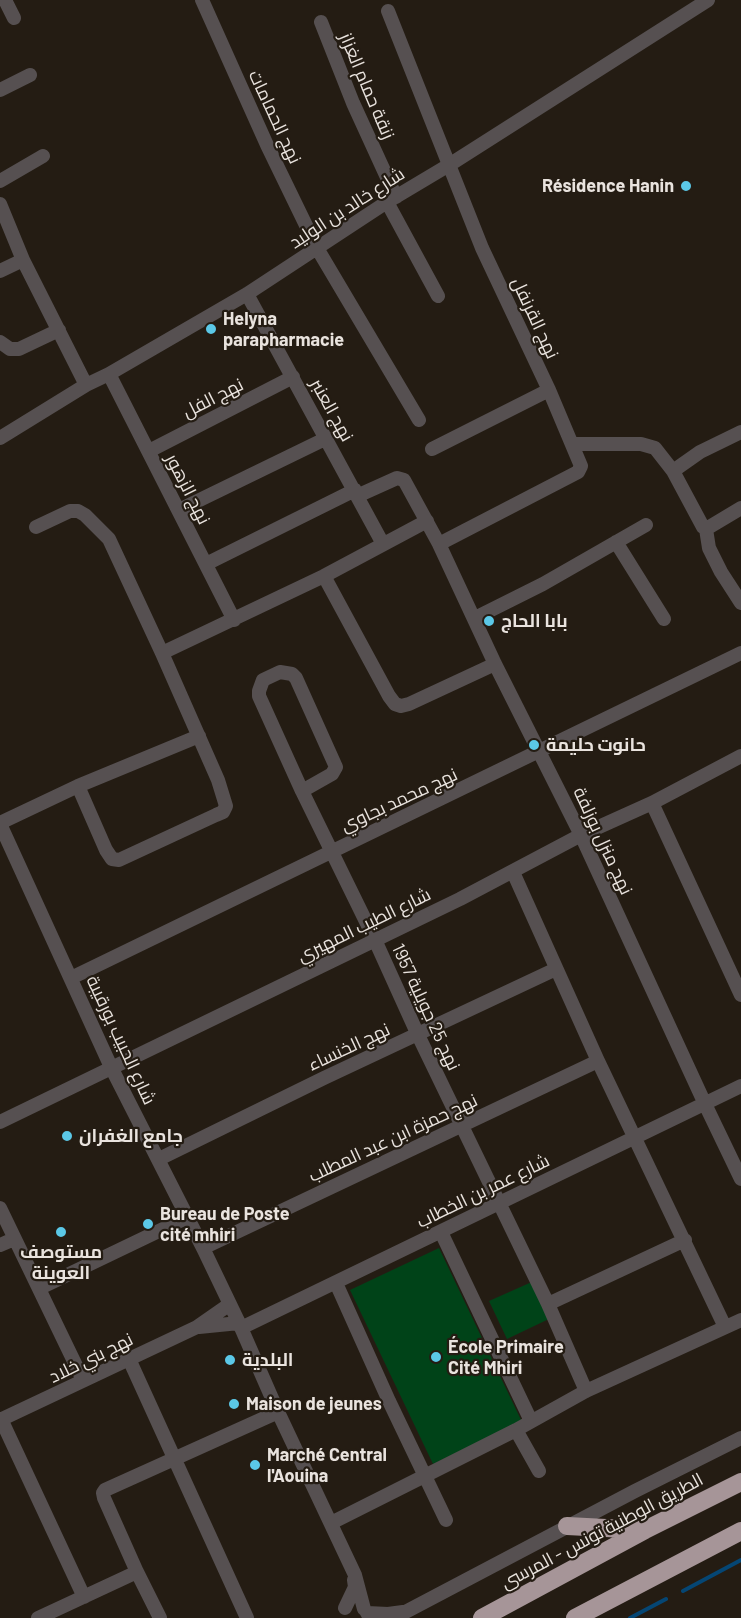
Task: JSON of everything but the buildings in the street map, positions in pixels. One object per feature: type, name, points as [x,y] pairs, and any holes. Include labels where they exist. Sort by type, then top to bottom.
[{"type":"highway","name":"الطريق الوطنية تونس - المرسى","points":[[482,1618],[645,1530],[741,1482]]},
{"type":"highway","points":[[567,1526],[645,1530]]},
{"type":"highway","points":[[575,1618],[741,1531]]},
{"type":"street","points":[[5,0],[14,18]]},
{"type":"street","name":"نهج الحمامات","points":[[202,0],[267,145],[317,248],[419,420]]},
{"type":"street","name":"شارع خالد بن الوليد","points":[[0,438],[86,385],[247,294],[391,200],[708,0]]},
{"type":"street","name":"نهج القرنفل","points":[[388,11],[482,248],[549,390],[581,466],[578,471],[439,543]]},
{"type":"street","name":"زنقة حمام الغزاز","points":[[321,22],[391,200],[438,296]]},
{"type":"street","points":[[0,90],[30,75]]},
{"type":"street","points":[[0,181],[43,156]]},
{"type":"street","points":[[0,204],[23,260],[86,385]]},
{"type":"street","points":[[0,271],[23,260]]},
{"type":"street","name":"نهج العنبر","points":[[247,294],[382,543]]},
{"type":"street","points":[[0,342],[10,349],[19,349],[59,330]]},
{"type":"street","name":"نهج الزهور","points":[[109,374],[234,620]]},
{"type":"street","name":"نهج الفل","points":[[149,451],[293,378]]},
{"type":"street","points":[[432,449],[549,390]]},
{"type":"street","points":[[673,471],[700,452],[741,432]]},
{"type":"street","points":[[179,510],[327,438]]},
{"type":"street","points":[[573,444],[648,445],[655,448],[673,471],[706,529],[709,548],[741,603]]},
{"type":"street","name":"نهج منزل بوزلفة","points":[[356,493],[401,478],[404,480],[439,543],[495,664],[581,835],[741,1179]]},
{"type":"street","points":[[206,564],[356,493]]},
{"type":"street","points":[[706,529],[741,508]]},
{"type":"street","points":[[36,527],[70,510],[78,511],[109,539],[199,736],[226,806],[223,812],[119,860],[112,859],[106,850],[78,786]]},
{"type":"street","points":[[162,653],[324,576],[427,521]]},
{"type":"street","points":[[475,618],[543,584],[646,525]]},
{"type":"street","points":[[616,542],[664,619]]},
{"type":"street","points":[[324,576],[388,696],[395,704],[401,706],[409,704],[495,664]]},
{"type":"street","name":"نهج محمد بجاوي","points":[[71,978],[741,653]]},
{"type":"street","name":"نهج 25 جويلية 1957","points":[[302,791],[332,774],[335,764],[296,678],[292,674],[280,672],[263,680],[259,696],[302,791],[333,851],[418,1035],[548,1304],[586,1391]]},
{"type":"street","points":[[0,823],[78,786],[199,736]]},
{"type":"street","name":"شارع الطيب المهيري","points":[[0,1122],[513,872],[581,835],[652,803],[741,756]]},
{"type":"street","points":[[652,803],[741,995]]},
{"type":"street","name":"شارع الحبيب بورقيبة","points":[[0,823],[111,1067],[240,1325],[278,1412],[355,1575],[366,1614]]},
{"type":"street","points":[[513,872],[598,1061],[725,1327]]},
{"type":"street","name":"نهج الخنساء","points":[[159,1159],[324,1078],[556,969]]},
{"type":"street","name":"نهج حمزة ابن عبد المطلب","points":[[203,1248],[598,1061]]},
{"type":"street","name":"شارع عمر بن الخطاب","points":[[240,1325],[336,1283],[741,1086]]},
{"type":"street","points":[[0,1208],[83,1380]]},
{"type":"street","points":[[40,1288],[188,1217]]},
{"type":"street","points":[[441,1232],[531,1421]]},
{"type":"street","points":[[0,1245],[14,1239]]},
{"type":"street","points":[[548,1304],[685,1240]]},
{"type":"street","points":[[336,1283],[424,1477],[446,1520]]},
{"type":"street","name":"نهج بني خلاد","points":[[1,1419],[197,1327],[230,1304]]},
{"type":"street","points":[[331,1523],[516,1430],[586,1391],[741,1320]]},
{"type":"street","name":"نهج بني خلاد","points":[[197,1327],[240,1325]]},
{"type":"street","points":[[129,1359],[248,1618]]},
{"type":"street","points":[[160,1618],[137,1572],[103,1493],[109,1486],[278,1412]]},
{"type":"street","points":[[1,1419],[84,1597]]},
{"type":"street","points":[[516,1430],[538,1471]]},
{"type":"street","points":[[340,1615],[352,1605],[366,1614],[398,1615],[741,1438]]},
{"type":"street","name":"شارع الحبيب بورقيبة","points":[[340,1615],[355,1587],[349,1563]]},
{"type":"street","points":[[38,1618],[137,1572]]},
{"type":"green space","name":"École Primaire Cité Mhiri","points":[[439,1248],[522,1422],[433,1464],[350,1290]]},
{"type":"green space","points":[[534,1281],[551,1318],[507,1339],[489,1301]]},
{"type":"waterway","points":[[683,1591],[741,1560]]},
{"type":"waterway","points":[[630,1618],[666,1599]]},
{"type":"place","name":"Résidence Hanin","points":[[686,186]]},
{"type":"place","name":"Helyna parapharmacie","points":[[211,329]]},
{"type":"place","name":"بابا الحاج","points":[[489,621]]},
{"type":"place","name":"حانوت حليمة","points":[[534,745]]},
{"type":"place","name":"جامع الغفران","points":[[67,1136]]},
{"type":"place","name":"Bureau de Poste cité mhiri","points":[[148,1224]]},
{"type":"place","name":"مستوصف العوينة","points":[[61,1232]]},
{"type":"place","name":"École Primaire Cité Mhiri","points":[[436,1357]]},
{"type":"place","name":"البلدية","points":[[230,1360]]},
{"type":"place","name":"Maison de jeunes","points":[[234,1404]]},
{"type":"place","name":"Marché Central l'Aouina","points":[[255,1465]]}]
